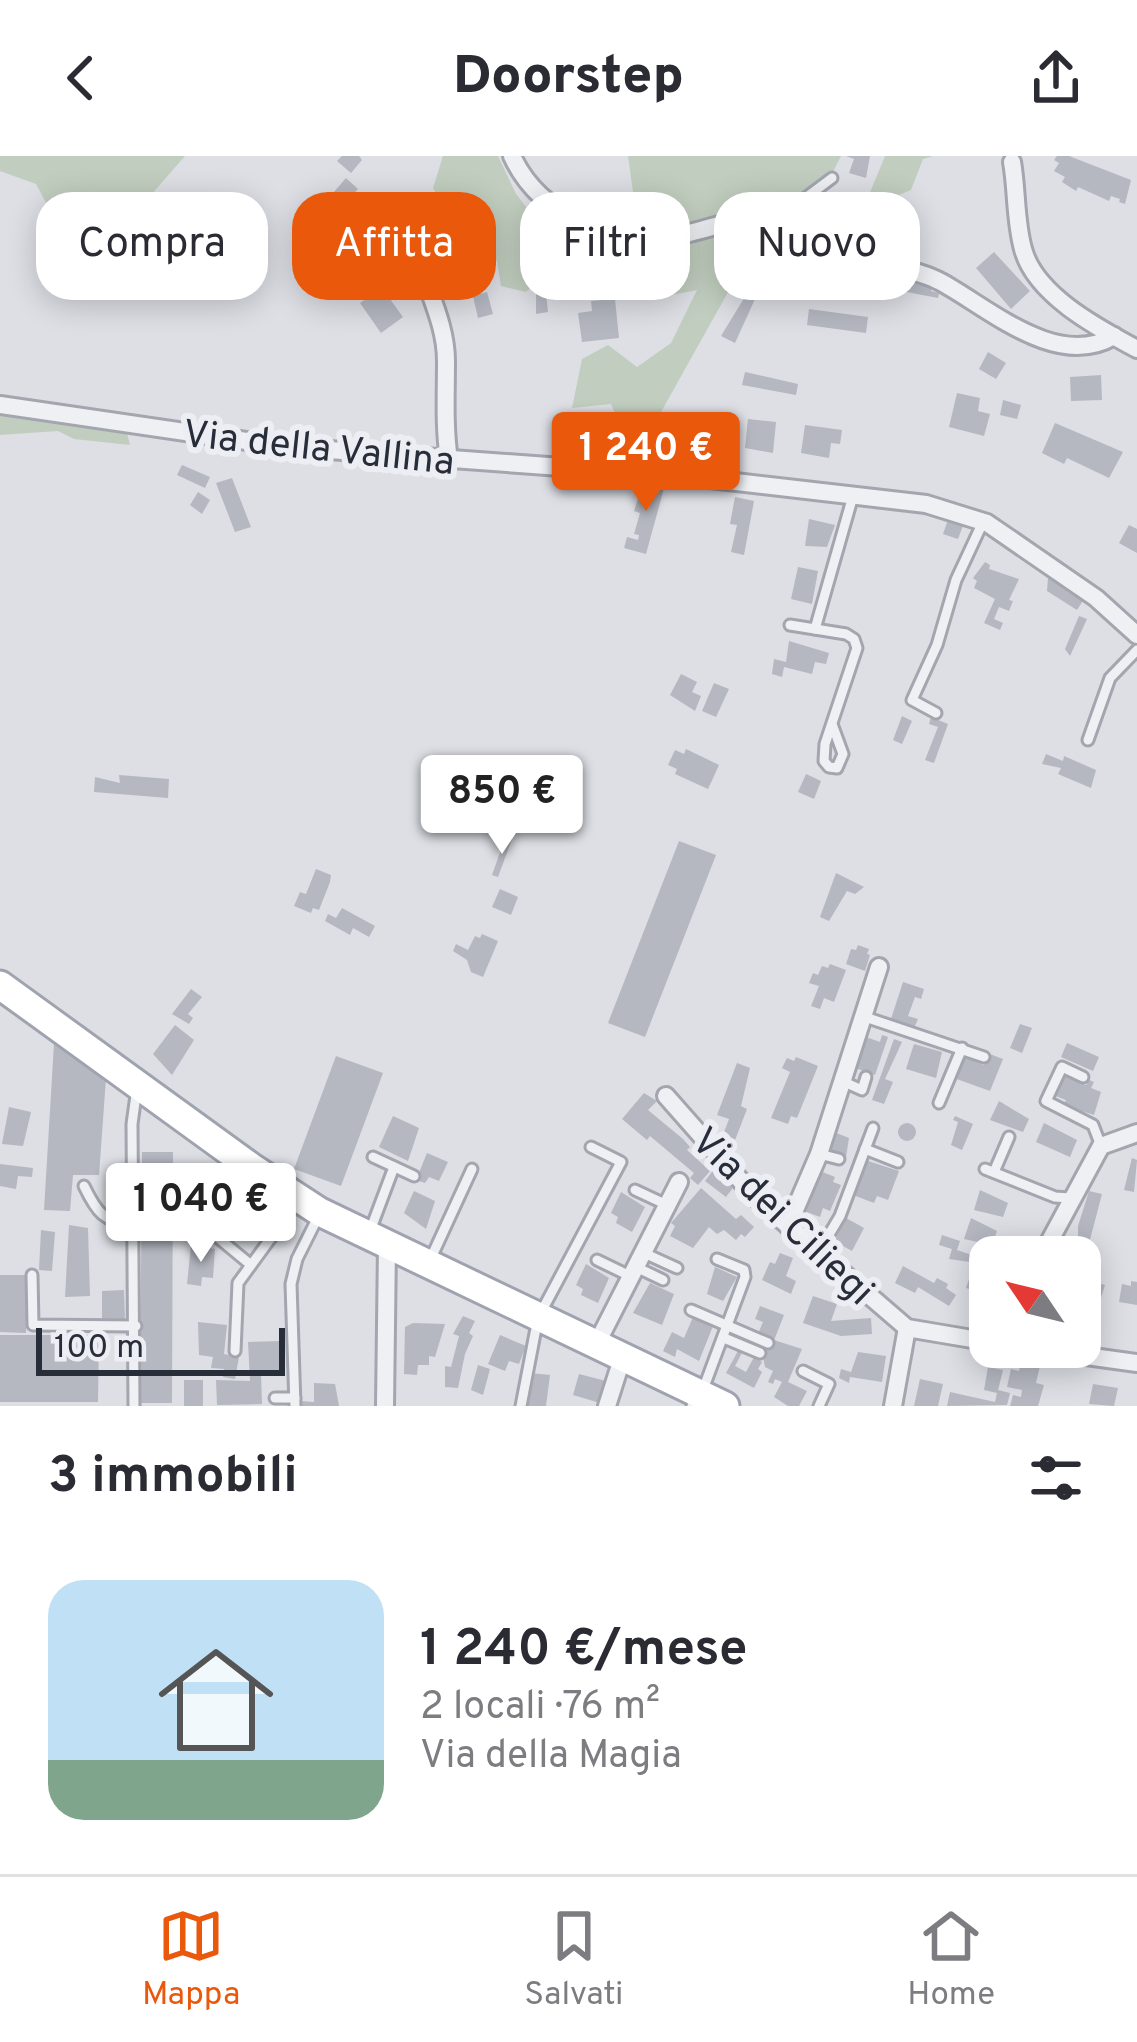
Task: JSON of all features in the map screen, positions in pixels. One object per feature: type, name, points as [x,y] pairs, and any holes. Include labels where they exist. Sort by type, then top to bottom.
[{"type":"main road","points":[[0,985],[310,1206],[706,1402]]},
{"type":"street","points":[[512,156],[538,197],[585,224],[627,236],[671,237],[714,228]]},
{"type":"street","points":[[1012,162],[1024,254],[1045,284],[1095,326],[1137,349]]},
{"type":"street","points":[[920,274],[1058,345],[1081,349],[1114,336]]},
{"type":"street","points":[[433,300],[446,359],[449,460]]},
{"type":"street","name":"Via della Vallina","points":[[0,405],[288,447],[640,473],[926,504],[983,522],[1096,598],[1137,635]]},
{"type":"street","points":[[788,1226],[819,1154],[879,967]]},
{"type":"street","name":"Via dei Ciliegi","points":[[666,1096],[756,1198],[907,1328]]},
{"type":"street","points":[[1051,1236],[1101,1146],[1137,1133]]},
{"type":"street","points":[[596,1345],[679,1182]]},
{"type":"street","points":[[378,1241],[385,1406]]},
{"type":"street","points":[[893,1406],[907,1328],[969,1338]]},
{"type":"street","points":[[1101,1358],[1137,1363]]},
{"type":"street","points":[[607,1406],[622,1359]]},
{"type":"lane","points":[[813,192],[832,178]]},
{"type":"lane","points":[[815,629],[853,496]]},
{"type":"lane","points":[[936,713],[912,700],[937,645],[963,562],[983,522]]},
{"type":"lane","points":[[790,625],[854,639],[856,648],[832,724]]},
{"type":"lane","points":[[1088,740],[1110,678],[1137,650]]},
{"type":"lane","points":[[865,1018],[984,1057]]},
{"type":"lane","points":[[939,1103],[962,1048]]},
{"type":"lane","points":[[1083,1077],[1062,1067],[1046,1101],[1093,1124],[1101,1146]]},
{"type":"lane","points":[[842,1081],[862,1090],[866,1077]]},
{"type":"lane","points":[[134,1406],[132,1124],[137,1081]]},
{"type":"lane","points":[[818,1253],[840,1216],[873,1128]]},
{"type":"lane","points":[[1009,1136],[990,1171],[1055,1197],[1070,1198]]},
{"type":"lane","points":[[521,1406],[538,1318],[621,1162],[591,1147]]},
{"type":"lane","points":[[865,1149],[898,1162]]},
{"type":"lane","points":[[819,1154],[839,1159]]},
{"type":"lane","points":[[373,1157],[414,1176]]},
{"type":"lane","points":[[378,1241],[394,1167]]},
{"type":"lane","points":[[428,1263],[470,1174],[451,1173]]},
{"type":"lane","points":[[83,1186],[106,1220],[134,1223]]},
{"type":"lane","points":[[635,1190],[667,1205]]},
{"type":"lane","points":[[235,1351],[238,1283],[310,1206]]},
{"type":"lane","points":[[275,1398],[295,1402],[291,1285],[310,1206]]},
{"type":"lane","points":[[216,1236],[251,1264]]},
{"type":"lane","points":[[706,1402],[746,1273],[717,1258]]},
{"type":"lane","points":[[597,1260],[677,1268]]},
{"type":"lane","points":[[637,1265],[663,1280]]},
{"type":"lane","points":[[32,1275],[32,1325],[136,1326]]},
{"type":"lane","points":[[691,1310],[764,1348],[724,1338]]},
{"type":"lane","points":[[82,1326],[84,1311]]},
{"type":"lane","points":[[802,1370],[830,1384],[819,1406]]},
{"type":"green space","points":[[0,156],[185,156],[154,192],[40,192],[36,184],[0,171]]},
{"type":"green space","points":[[443,156],[498,156],[520,199],[520,291],[501,286],[496,260],[496,192],[435,192]]},
{"type":"green space","points":[[628,156],[841,156],[821,192],[714,192],[714,300],[724,300],[651,430],[617,418],[611,404],[572,408],[582,359],[608,345],[637,367],[671,343],[697,290],[690,291],[690,192],[633,192]]},
{"type":"green space","points":[[885,156],[933,156],[923,159],[911,190],[870,192]]},
{"type":"green space","points":[[0,398],[124,421],[130,445],[74,439],[58,431],[0,435]]},
{"type":"building","points":[[342,156],[362,160],[351,173],[337,161]]},
{"type":"building","points":[[846,156],[870,156],[866,178],[849,173],[854,159]]},
{"type":"building","points":[[1057,156],[1069,156],[1131,180],[1125,204],[1078,187],[1076,191],[1062,182],[1065,177],[1054,171]]},
{"type":"building","points":[[346,178],[358,189],[355,192],[334,192]]},
{"type":"building","points":[[994,252],[1030,291],[1011,309],[976,268]]},
{"type":"building","points":[[920,284],[932,287],[938,298],[920,295]]},
{"type":"building","points":[[391,300],[403,317],[381,333],[360,303]]},
{"type":"building","points":[[474,300],[489,300],[493,314],[478,318]]},
{"type":"building","points":[[536,300],[547,300],[548,312],[536,314]]},
{"type":"building","points":[[615,300],[619,338],[582,342],[578,313],[592,311],[591,301]]},
{"type":"building","points":[[743,300],[755,300],[735,343],[721,336]]},
{"type":"building","points":[[809,309],[868,317],[866,333],[807,325]]},
{"type":"building","points":[[988,352],[1006,363],[996,379],[979,369]]},
{"type":"building","points":[[745,372],[798,384],[796,395],[742,385]]},
{"type":"building","points":[[1101,375],[1102,400],[1071,401],[1070,377]]},
{"type":"building","points":[[957,393],[980,398],[978,411],[990,414],[984,436],[949,427]]},
{"type":"building","points":[[1003,400],[1021,405],[1017,419],[1000,415]]},
{"type":"building","points":[[748,419],[776,422],[773,453],[745,448]]},
{"type":"building","points":[[1055,423],[1123,452],[1109,478],[1067,458],[1064,464],[1042,453]]},
{"type":"building","points":[[805,425],[842,430],[840,444],[831,443],[829,458],[801,453]]},
{"type":"building","points":[[182,465],[210,477],[205,488],[177,475]]},
{"type":"building","points":[[645,477],[666,481],[646,554],[624,548],[627,537],[638,540],[639,535],[634,534],[640,513],[634,511]]},
{"type":"building","points":[[232,478],[251,527],[235,532],[216,483]]},
{"type":"building","points":[[198,492],[210,500],[202,514],[190,505]]},
{"type":"building","points":[[735,497],[754,501],[744,555],[731,552],[737,525],[730,524]]},
{"type":"building","points":[[949,517],[964,523],[958,539],[943,534]]},
{"type":"building","points":[[809,519],[835,525],[827,547],[805,546]]},
{"type":"building","points":[[1129,525],[1137,529],[1137,553],[1119,543]]},
{"type":"building","points":[[985,562],[989,569],[1019,579],[1009,611],[999,607],[994,619],[1003,623],[1000,630],[984,623],[995,599],[974,588],[977,581],[973,578]]},
{"type":"building","points":[[798,567],[818,571],[812,604],[791,599]]},
{"type":"building","points":[[1048,578],[1084,599],[1077,610],[1047,591]]},
{"type":"building","points":[[1079,616],[1087,619],[1070,656],[1065,649]]},
{"type":"building","points":[[789,641],[829,653],[826,664],[815,662],[812,674],[784,667],[782,677],[772,674],[774,659],[786,662]]},
{"type":"building","points":[[681,674],[697,682],[692,692],[701,696],[695,711],[670,695]]},
{"type":"building","points":[[714,683],[729,689],[716,717],[702,711]]},
{"type":"building","points":[[902,716],[912,721],[902,744],[893,740]]},
{"type":"building","points":[[931,717],[948,724],[934,763],[925,760],[938,727],[929,724]]},
{"type":"building","points":[[686,749],[719,765],[708,789],[675,774],[677,769],[668,765],[675,750],[684,754]]},
{"type":"building","points":[[1046,754],[1096,770],[1091,788],[1058,774],[1061,768],[1042,764]]},
{"type":"building","points":[[806,774],[821,781],[814,799],[798,792]]},
{"type":"building","points":[[119,775],[169,779],[168,798],[94,792],[95,777],[120,783]]},
{"type":"building","points":[[506,836],[512,839],[498,877],[492,875]]},
{"type":"building","points":[[679,841],[716,855],[645,1037],[608,1023]]},
{"type":"building","points":[[316,869],[331,875],[319,910],[313,908],[311,913],[294,906],[300,892],[306,894]]},
{"type":"building","points":[[836,873],[864,887],[855,894],[847,891],[829,921],[820,917]]},
{"type":"building","points":[[500,889],[518,897],[511,915],[492,907]]},
{"type":"building","points":[[342,908],[375,926],[369,937],[353,928],[350,935],[325,921],[328,914],[336,918]]},
{"type":"building","points":[[475,936],[498,941],[483,977],[471,972],[467,960],[453,951],[456,944],[468,950]]},
{"type":"building","points":[[858,945],[869,949],[865,971],[846,964],[851,949]]},
{"type":"building","points":[[822,966],[846,970],[834,1002],[824,998],[820,1009],[811,1006],[819,986],[809,983],[813,973],[818,975]]},
{"type":"building","points":[[903,982],[924,989],[921,999],[915,997],[908,1016],[918,1019],[915,1026],[890,1022]]},
{"type":"building","points":[[191,989],[202,997],[188,1014],[193,1018],[189,1024],[172,1014]]},
{"type":"building","points":[[1020,1024],[1032,1028],[1022,1053],[1010,1048]]},
{"type":"building","points":[[175,1025],[194,1040],[172,1075],[153,1054]]},
{"type":"building","points":[[882,1035],[888,1037],[875,1075],[855,1068],[866,1037],[880,1042]]},
{"type":"building","points":[[894,1039],[902,1042],[885,1079],[893,1082],[884,1104],[872,1100]]},
{"type":"building","points":[[1067,1043],[1099,1057],[1093,1071],[1061,1057]]},
{"type":"building","points":[[54,1044],[106,1078],[99,1175],[73,1175],[70,1211],[44,1210]]},
{"type":"building","points":[[914,1044],[942,1052],[936,1078],[906,1069]]},
{"type":"building","points":[[987,1053],[1003,1059],[990,1091],[954,1078],[962,1056],[984,1065]]},
{"type":"building","points":[[336,1056],[383,1073],[341,1186],[294,1169]]},
{"type":"building","points":[[796,1057],[818,1066],[797,1118],[791,1116],[788,1124],[771,1118],[790,1072],[782,1068],[787,1058],[794,1061]]},
{"type":"building","points":[[737,1063],[750,1068],[741,1106],[747,1109],[732,1148],[720,1143],[729,1119],[717,1115]]},
{"type":"building","points":[[1061,1074],[1086,1085],[1089,1080],[1094,1082],[1091,1088],[1101,1092],[1094,1115],[1063,1105],[1066,1100],[1053,1095]]},
{"type":"building","points":[[644,1093],[657,1101],[648,1110],[683,1139],[690,1147],[687,1150],[710,1171],[698,1185],[690,1178],[694,1173],[622,1119]]},
{"type":"building","points":[[999,1101],[1029,1119],[1023,1132],[990,1120]]},
{"type":"building","points":[[9,1107],[31,1112],[23,1146],[2,1144]]},
{"type":"building","points":[[393,1116],[419,1128],[408,1161],[379,1147]]},
{"type":"building","points":[[955,1116],[973,1124],[962,1150],[951,1145],[958,1122]]},
{"type":"building","points":[[907,1123],[916,1132],[907,1141],[898,1132]]},
{"type":"building","points":[[1044,1123],[1077,1140],[1070,1157],[1036,1142]]},
{"type":"building","points":[[834,1132],[849,1138],[846,1157],[827,1150]]},
{"type":"building","points":[[142,1152],[173,1152],[172,1403],[140,1403]]},
{"type":"building","points":[[427,1153],[448,1162],[439,1181],[416,1180]]},
{"type":"building","points":[[1132,1158],[1137,1160],[1134,1192],[1124,1190]]},
{"type":"building","points":[[865,1160],[899,1171],[888,1200],[877,1196],[874,1203],[853,1195]]},
{"type":"building","points":[[0,1164],[33,1168],[32,1177],[18,1176],[16,1189],[0,1186]]},
{"type":"building","points":[[714,1169],[735,1185],[726,1197],[705,1181]]},
{"type":"building","points":[[820,1171],[841,1185],[830,1211],[823,1208],[820,1217],[804,1211]]},
{"type":"building","points":[[701,1188],[736,1219],[741,1215],[754,1227],[745,1237],[741,1234],[736,1240],[724,1230],[717,1234],[709,1227],[693,1248],[670,1236],[675,1226],[671,1223]]},
{"type":"building","points":[[980,1190],[1008,1203],[1003,1217],[974,1210]]},
{"type":"building","points":[[414,1191],[435,1201],[426,1229],[404,1213]]},
{"type":"building","points":[[1089,1191],[1102,1194],[1091,1236],[1078,1236]]},
{"type":"building","points":[[621,1192],[645,1207],[632,1232],[616,1223],[618,1217],[611,1213]]},
{"type":"building","points":[[228,1193],[264,1221],[251,1239],[214,1211]]},
{"type":"building","points":[[846,1218],[864,1228],[852,1251],[834,1241]]},
{"type":"building","points":[[971,1218],[997,1231],[995,1236],[964,1239]]},
{"type":"building","points":[[69,1225],[88,1228],[90,1296],[65,1297]]},
{"type":"building","points":[[41,1230],[55,1232],[52,1271],[39,1270]]},
{"type":"building","points":[[942,1235],[960,1241],[957,1250],[969,1254],[969,1262],[949,1259],[952,1249],[939,1245]]},
{"type":"building","points":[[191,1245],[215,1249],[213,1278],[202,1277],[201,1286],[187,1284]]},
{"type":"building","points":[[780,1253],[793,1258],[786,1276],[796,1281],[791,1294],[762,1280]]},
{"type":"building","points":[[586,1264],[609,1278],[598,1303],[581,1295],[583,1289],[576,1285]]},
{"type":"building","points":[[903,1266],[934,1283],[937,1278],[948,1284],[946,1288],[956,1295],[949,1306],[918,1287],[915,1293],[895,1283]]},
{"type":"building","points":[[715,1267],[737,1277],[723,1301],[707,1294]]},
{"type":"building","points":[[0,1275],[27,1275],[26,1333],[0,1332]]},
{"type":"building","points":[[1131,1281],[1137,1282],[1137,1305],[1119,1302],[1122,1284],[1131,1286]]},
{"type":"building","points":[[650,1283],[674,1294],[662,1325],[633,1313]]},
{"type":"building","points":[[124,1290],[125,1319],[102,1319],[102,1291]]},
{"type":"building","points":[[813,1296],[837,1304],[831,1321],[871,1318],[872,1334],[841,1336],[803,1323]]},
{"type":"building","points":[[760,1306],[784,1315],[773,1343],[757,1336],[763,1322],[755,1319]]},
{"type":"building","points":[[463,1316],[475,1321],[469,1333],[473,1336],[458,1388],[445,1387],[445,1366],[451,1367],[459,1336],[453,1334]]},
{"type":"building","points":[[693,1317],[713,1326],[699,1361],[677,1349],[675,1357],[663,1351],[672,1332],[684,1338]]},
{"type":"building","points":[[198,1322],[227,1325],[224,1354],[239,1357],[235,1379],[223,1377],[224,1369],[211,1368],[213,1357],[199,1355]]},
{"type":"building","points":[[445,1324],[435,1357],[429,1356],[429,1365],[418,1365],[417,1375],[404,1374],[405,1327]]},
{"type":"building","points":[[0,1335],[99,1335],[98,1402],[0,1402]]},
{"type":"building","points":[[500,1335],[526,1346],[519,1364],[509,1361],[505,1371],[488,1364]]},
{"type":"building","points":[[774,1340],[802,1349],[788,1382],[807,1391],[799,1406],[788,1406],[774,1397],[782,1382],[768,1382],[773,1371],[765,1367],[763,1357]]},
{"type":"building","points":[[283,1341],[284,1374],[261,1374],[262,1404],[217,1405],[216,1380],[250,1381],[248,1342]]},
{"type":"building","points":[[739,1349],[743,1351],[735,1366],[746,1372],[754,1357],[762,1362],[754,1388],[726,1373]]},
{"type":"building","points":[[858,1352],[886,1356],[882,1382],[850,1377],[849,1383],[839,1378],[841,1369],[851,1372]]},
{"type":"building","points":[[478,1365],[490,1369],[483,1395],[471,1390]]},
{"type":"building","points":[[988,1368],[1003,1370],[998,1390],[1010,1393],[1007,1405],[947,1406],[950,1392],[995,1402],[997,1393],[984,1390]]},
{"type":"building","points":[[1040,1368],[1036,1383],[1044,1385],[1038,1406],[1010,1406],[1013,1395],[1021,1397],[1022,1390],[1007,1387],[1011,1369]]},
{"type":"building","points":[[530,1373],[550,1375],[546,1406],[523,1406]]},
{"type":"building","points":[[579,1374],[606,1381],[600,1403],[573,1395]]},
{"type":"building","points":[[920,1379],[943,1384],[938,1406],[914,1406]]},
{"type":"building","points":[[184,1380],[203,1380],[203,1406],[184,1406]]},
{"type":"building","points":[[314,1383],[335,1384],[339,1406],[300,1406],[300,1401],[314,1402]]},
{"type":"building","points":[[1093,1384],[1118,1388],[1114,1406],[1089,1404]]}]
